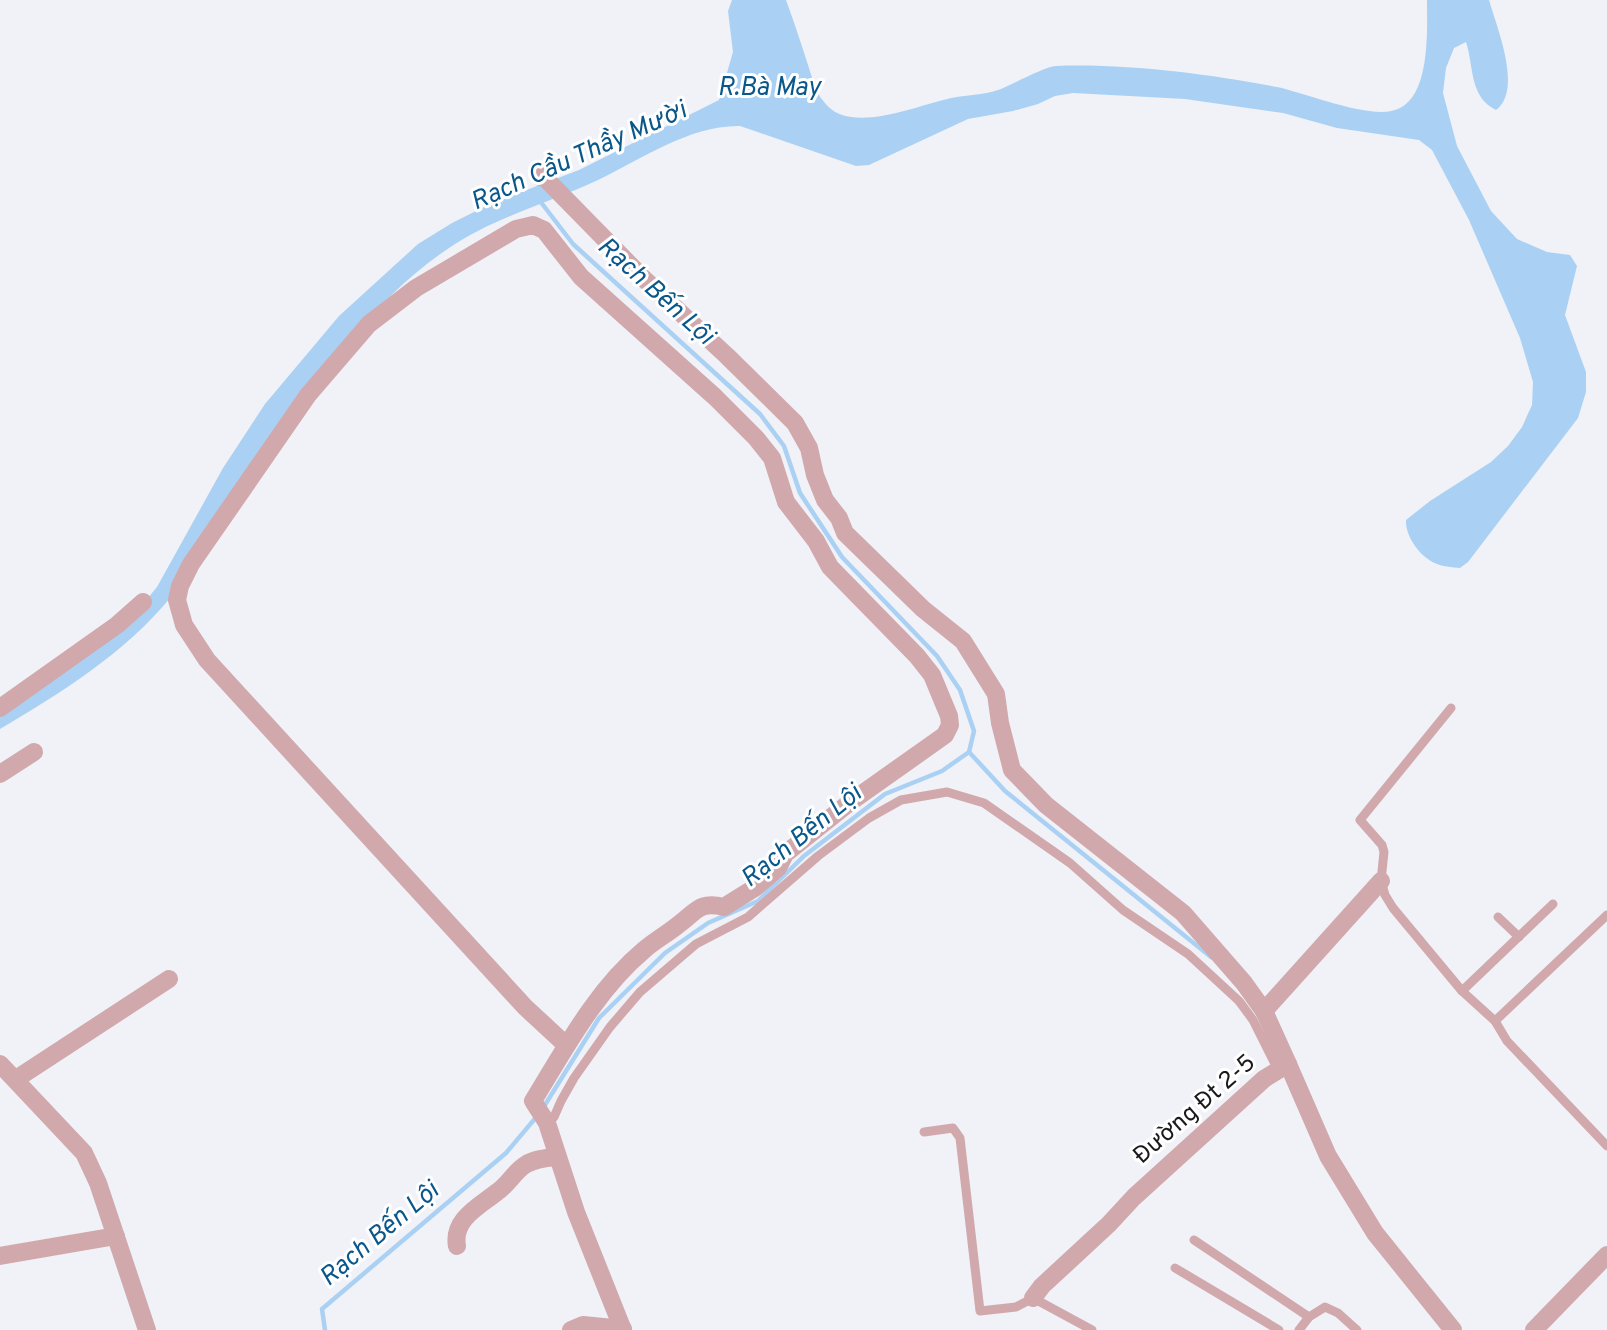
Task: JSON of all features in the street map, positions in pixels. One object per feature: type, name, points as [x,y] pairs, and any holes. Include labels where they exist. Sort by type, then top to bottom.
[{"type":"street","points":[[543,178],[795,423],[809,448],[815,475],[825,500],[839,518],[845,533],[923,609],[963,641],[996,694],[1012,770],[1046,805],[1183,914],[1244,983],[1264,1011],[1283,1067]]},
{"type":"street","points":[[566,1045],[524,1007],[207,660],[184,625],[177,600],[180,586],[191,564],[245,485],[308,395],[369,324],[416,288],[516,229],[533,225],[544,230],[581,277],[715,397],[772,458],[786,502],[816,541],[830,567],[917,656],[932,675],[949,716],[950,725],[944,735],[849,803],[785,854],[778,868],[756,887],[724,907],[712,904],[701,906],[643,951],[601,996],[566,1045],[533,1101],[543,1118],[623,1329],[583,1325],[571,1330]]},
{"type":"street","points":[[0,708],[117,625],[143,602]]},
{"type":"street","points":[[0,774],[34,752]]},
{"type":"street","points":[[1264,1011],[1381,881]]},
{"type":"street","points":[[16,1079],[169,979]]},
{"type":"street","points":[[0,1064],[83,1153],[98,1183],[147,1330]]},
{"type":"street","name":"Đường Đt 2-5","points":[[1033,1298],[1134,1196],[1264,1079],[1283,1067],[1328,1156],[1368,1222],[1449,1329]]},
{"type":"street","points":[[457,1246],[455,1237],[465,1218],[481,1202],[499,1192],[526,1164],[541,1158],[556,1157]]},
{"type":"street","points":[[0,1256],[116,1236]]},
{"type":"street","points":[[1534,1330],[1607,1255]]},
{"type":"lane","points":[[1451,708],[1360,820],[1382,845],[1384,852],[1381,881],[1385,895],[1462,991],[1495,1021],[1507,1041],[1607,1146]]},
{"type":"lane","points":[[543,1118],[554,1117],[574,1078],[610,1027],[640,992],[696,944],[748,917],[818,856],[869,818],[901,800],[947,792],[984,803],[1070,863],[1123,910],[1188,954],[1239,1001],[1283,1067]]},
{"type":"lane","points":[[1462,991],[1553,904]]},
{"type":"lane","points":[[1495,1021],[1607,915]]},
{"type":"lane","points":[[1498,917],[1519,937]]},
{"type":"lane","points":[[924,1132],[953,1128],[960,1138],[980,1311],[1016,1307],[1033,1298],[1092,1330]]},
{"type":"lane","points":[[1194,1240],[1309,1317]]},
{"type":"lane","points":[[1175,1268],[1279,1330]]},
{"type":"lane","points":[[1299,1330],[1309,1317],[1325,1307],[1338,1313],[1357,1330]]},
{"type":"water","name":"R.Bà May","points":[[732,0],[786,0],[821,98],[838,114],[868,118],[951,98],[992,92],[1056,66],[1166,70],[1277,87],[1370,111],[1395,110],[1407,103],[1421,78],[1426,45],[1427,0],[1489,0],[1506,58],[1508,74],[1504,101],[1496,110],[1481,97],[1474,80],[1466,42],[1454,48],[1446,68],[1443,93],[1457,146],[1491,211],[1517,239],[1547,252],[1570,255],[1577,266],[1565,315],[1586,372],[1586,392],[1578,418],[1468,562],[1460,568],[1440,565],[1425,557],[1415,546],[1408,533],[1406,520],[1430,501],[1491,462],[1508,446],[1522,427],[1532,405],[1533,382],[1520,338],[1469,220],[1432,150],[1419,140],[1337,128],[1283,113],[1185,99],[1073,93],[1055,96],[1013,111],[968,119],[869,165],[856,166],[740,126],[721,127],[685,137],[598,180],[503,219],[467,237],[422,268],[398,289],[353,337],[275,444],[171,597],[153,617],[113,654],[46,701],[0,729],[0,713],[137,611],[157,587],[223,468],[265,404],[339,316],[418,244],[490,204],[579,170],[719,100],[733,52],[728,11]]},
{"type":"waterway","name":"Rạch Bến Lội","points":[[540,201],[573,244],[760,414],[784,446],[800,493],[842,557],[937,656],[960,690],[974,731],[969,752],[942,771],[885,794],[804,856],[758,901],[708,923],[665,953],[599,1018],[543,1108]]},
{"type":"waterway","points":[[969,752],[1005,791],[1211,957]]},
{"type":"waterway","name":"Rạch Bến Lội","points":[[325,1330],[322,1309],[506,1153],[538,1115]]},
{"type":"water label","name":"Rạch Cầu Thầy Mười","points":[[579,157]]}]
